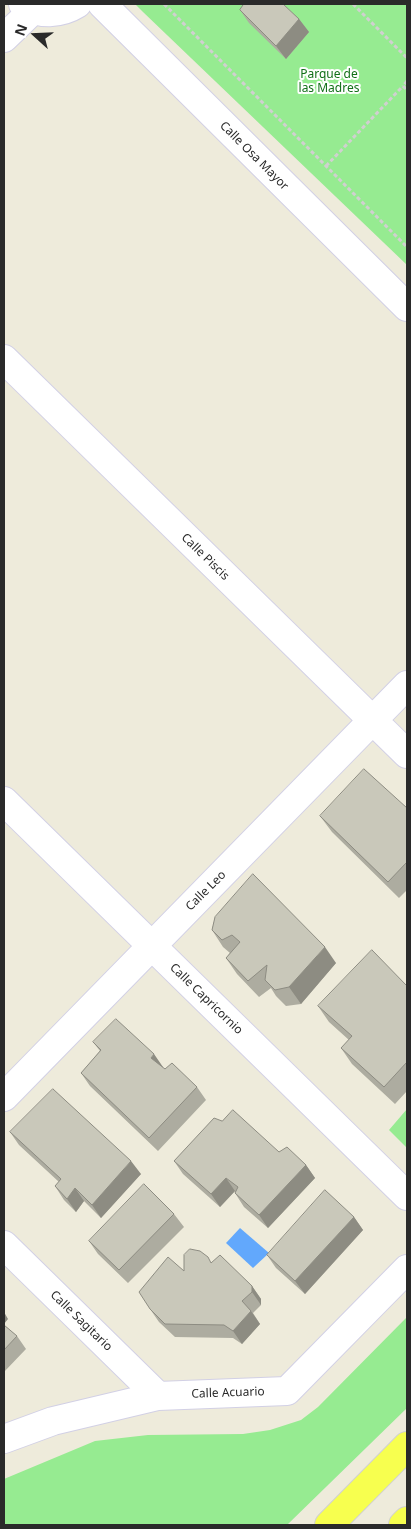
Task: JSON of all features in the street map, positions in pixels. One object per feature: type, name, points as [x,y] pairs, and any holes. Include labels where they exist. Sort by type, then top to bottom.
[{"type":"main road","points":[[329,1525],[407,1446]]},
{"type":"main road","points":[[403,1525],[407,1521]]},
{"type":"street","points":[[4,38],[28,7],[65,12],[77,4]]},
{"type":"street","name":"Calle Osa Mayor","points":[[102,4],[407,307]]},
{"type":"street","name":"Calle Piscis","points":[[4,358],[407,754]]},
{"type":"street","name":"Calle Leo","points":[[4,1097],[407,685]]},
{"type":"street","name":"Calle Capricornio","points":[[4,802],[407,1196]]},
{"type":"street","name":"Calle Sagitario","points":[[4,1245],[158,1396]]},
{"type":"street","name":"Calle Acuario","points":[[4,1439],[53,1421],[158,1396],[287,1391],[407,1269]]},
{"type":"path","points":[[164,4],[407,247]]},
{"type":"path","points":[[353,4],[407,58]]},
{"type":"path","points":[[326,166],[407,81]]},
{"type":"path","points":[[402,86],[407,90]]},
{"type":"green space","name":"Parque de las Madres","points":[[135,4],[407,4],[407,265],[143,12]]},
{"type":"green space","points":[[407,1109],[407,1148],[389,1130]]},
{"type":"green space","points":[[407,1317],[407,1408],[287,1525],[4,1525],[4,1479],[95,1441],[148,1435],[243,1434],[270,1430],[301,1420],[318,1407]]},
{"type":"water","points":[[240,1228],[269,1253],[253,1268],[226,1243]]},
{"type":"building","points":[[244,4],[283,4],[299,19],[276,46],[240,10]]},
{"type":"building","points":[[364,769],[407,808],[407,862],[388,882],[320,816]]},
{"type":"building","points":[[253,874],[325,947],[289,987],[275,990],[265,980],[267,965],[248,981],[226,958],[240,942],[232,935],[222,940],[212,930],[215,917]]},
{"type":"building","points":[[372,950],[407,986],[407,1062],[384,1087],[341,1048],[352,1036],[318,1006]]},
{"type":"building","points":[[116,1019],[154,1054],[151,1058],[165,1069],[172,1063],[197,1087],[149,1138],[81,1073],[101,1050],[93,1042]]},
{"type":"building","points":[[53,1089],[131,1161],[92,1205],[75,1188],[67,1199],[55,1186],[61,1179],[10,1132]]},
{"type":"building","points":[[233,1110],[279,1152],[287,1147],[306,1165],[259,1215],[235,1193],[238,1187],[226,1178],[211,1194],[174,1161],[214,1118],[222,1121]]},
{"type":"building","points":[[144,1184],[174,1214],[119,1270],[89,1241]]},
{"type":"building","points":[[325,1190],[354,1217],[295,1281],[267,1255]]},
{"type":"building","points":[[190,1249],[200,1251],[208,1257],[211,1263],[220,1255],[252,1286],[252,1292],[242,1301],[251,1311],[233,1331],[224,1325],[165,1324],[150,1309],[139,1292],[168,1257],[184,1271],[184,1255]]},
{"type":"building","points":[[4,1325],[17,1336],[4,1350]]}]
